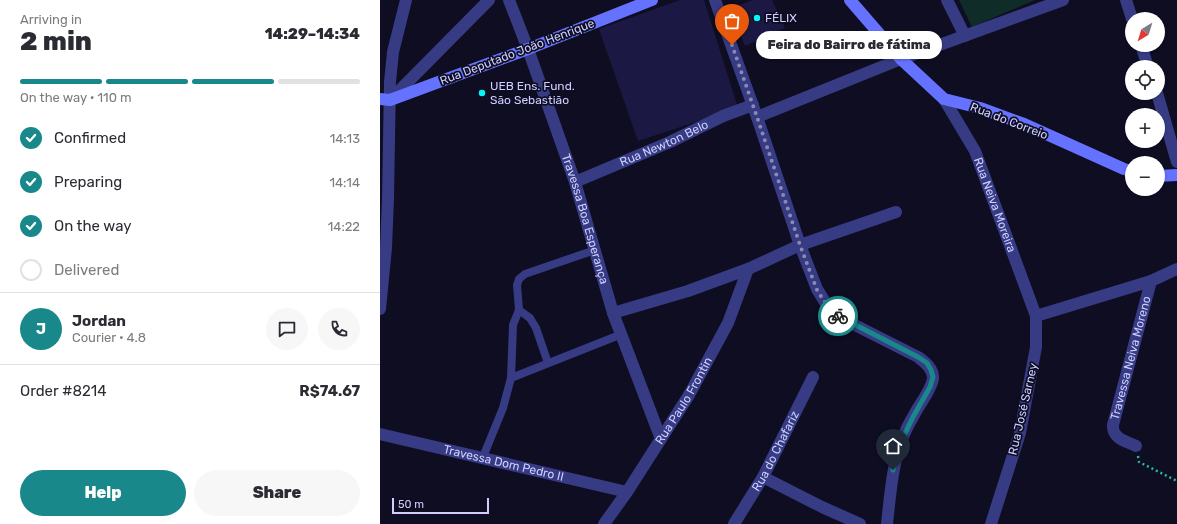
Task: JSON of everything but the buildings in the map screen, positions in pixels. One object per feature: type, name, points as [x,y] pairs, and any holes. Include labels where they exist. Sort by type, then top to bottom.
[{"type":"street","points":[[380,309],[386,241],[385,100],[406,0]]},
{"type":"street","points":[[385,100],[489,0]]},
{"type":"street","name":"Travessa Boa Esperança","points":[[509,0],[575,182],[613,313],[661,439]]},
{"type":"street","name":"Rua Deputado João Henrique","points":[[385,100],[528,49],[652,0]]},
{"type":"street","points":[[715,0],[817,290],[828,307],[837,316],[918,357],[927,363],[931,370],[933,377],[930,387],[901,442],[893,470],[887,524]]},
{"type":"street","name":"Rua do Correio","points":[[850,0],[901,59],[944,99],[980,108],[1024,124],[1125,169]]},
{"type":"street","points":[[947,0],[965,36]]},
{"type":"street","name":"Rua Newton Belo","points":[[575,182],[670,142],[723,116],[755,111],[1064,0]]},
{"type":"street","points":[[1126,0],[1130,12]]},
{"type":"street","name":"Rua Neiva Moreira","points":[[944,99],[975,151],[1036,316]]},
{"type":"street","points":[[1159,100],[1177,162]]},
{"type":"street","points":[[1165,176],[1177,175]]},
{"type":"street","points":[[613,313],[688,291],[748,269],[800,245],[896,212]]},
{"type":"street","name":"Rua Paulo Frontin","points":[[604,524],[627,492],[689,395],[728,323],[748,269]]},
{"type":"street","points":[[1036,316],[1151,281],[1177,269]]},
{"type":"street","name":"Travessa Neiva Moreno","points":[[1136,446],[1115,435],[1113,424],[1151,281]]},
{"type":"street","name":"Rua José Sarney","points":[[991,524],[1020,433],[1036,347],[1036,316]]},
{"type":"street","name":"Rua do Chafariz","points":[[734,524],[763,477],[814,377]]},
{"type":"street","name":"Travessa Dom Pedro II","points":[[380,434],[627,492]]},
{"type":"street","points":[[763,477],[822,507],[860,524]]},
{"type":"lane","points":[[483,457],[503,408],[511,378],[513,325],[519,310],[517,285],[519,279],[522,276],[595,250]]},
{"type":"lane","points":[[519,310],[530,318],[536,328],[548,363]]},
{"type":"lane","points":[[511,378],[622,334]]},
{"type":"path","points":[[1136,446],[1139,462],[1177,481]]},
{"type":"green space","points":[[959,0],[1035,0],[972,27]]},
{"type":"way so far","points":[[732,45],[800,245],[817,290],[828,307],[838,316]]},
{"type":"place","name":"FÉLIX","points":[[757,18]]},
{"type":"place","name":"Feira do Bairro de fátima","points":[[732,45]]},
{"type":"place","name":"UEB Ens. Fund. São Sebastião","points":[[482,93]]},
{"type":"route","points":[[838,316],[918,357],[927,363],[931,370],[933,377],[930,387],[901,442],[893,470]]}]
